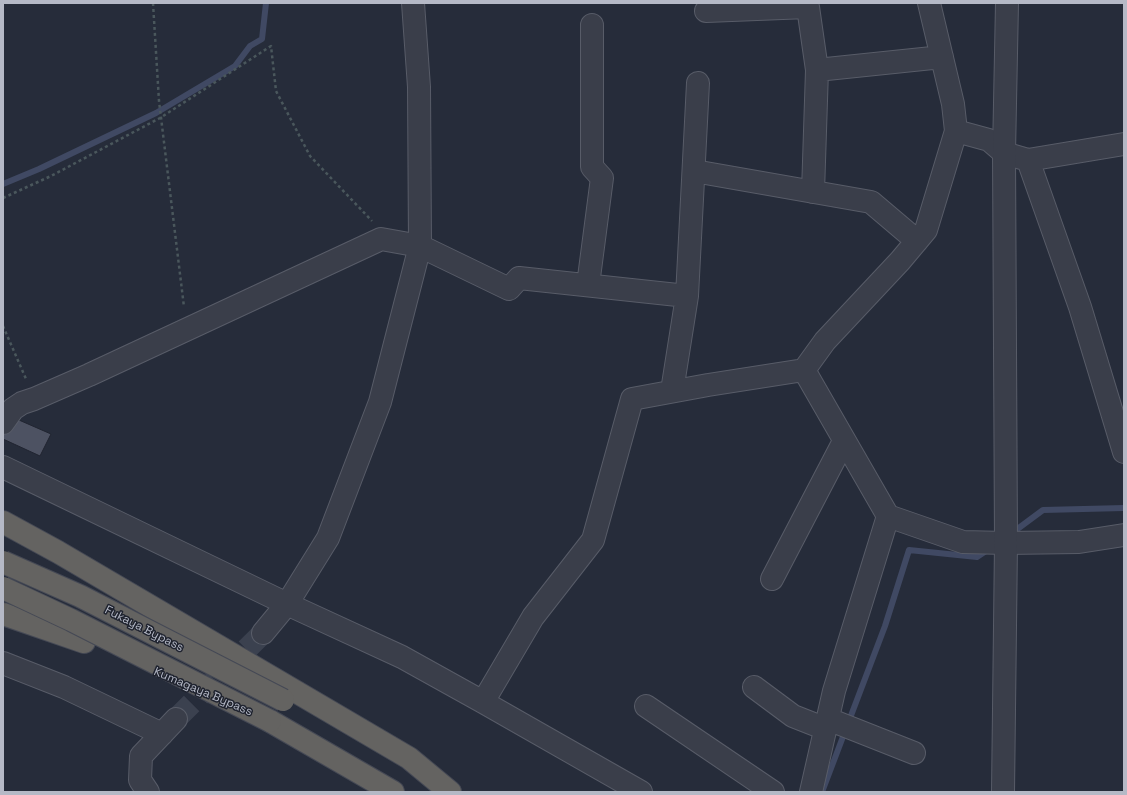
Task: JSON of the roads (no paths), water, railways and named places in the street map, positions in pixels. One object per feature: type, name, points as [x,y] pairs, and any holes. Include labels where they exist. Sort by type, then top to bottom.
[{"type":"highway","points":[[3,522],[58,552],[409,758],[450,792]]},
{"type":"highway","name":"Fukaya Bypass","points":[[3,562],[80,596],[283,700],[440,792]]},
{"type":"highway","name":"Fukaya Bypass","points":[[3,588],[71,620],[270,721]]},
{"type":"highway","name":"Kumagaya Bypass","points":[[3,614],[84,642],[270,721],[393,792]]},
{"type":"street","points":[[263,633],[287,604],[328,538],[380,402],[420,246],[419,87],[413,3]]},
{"type":"street","points":[[484,702],[533,617],[593,540],[632,399],[708,384],[804,370],[825,341],[900,261],[926,230],[956,131],[953,104],[929,3]]},
{"type":"street","points":[[1003,792],[1005,543],[1004,153],[1008,3]]},
{"type":"street","points":[[706,11],[808,7],[817,70],[813,192]]},
{"type":"street","points":[[588,285],[602,178],[592,167],[592,25]]},
{"type":"street","points":[[817,70],[942,57]]},
{"type":"street","points":[[672,391],[687,296],[698,84]]},
{"type":"street","points":[[956,131],[989,140],[1004,153],[1028,160],[1124,144]]},
{"type":"street","points":[[1028,160],[1080,307],[1124,452]]},
{"type":"street","points":[[694,171],[871,202],[917,241]]},
{"type":"street","points":[[3,423],[13,410],[22,403],[34,399],[381,239],[420,246],[510,289],[519,278],[687,296]]},
{"type":"street","points":[[804,370],[888,516],[964,542],[1079,542],[1124,535]]},
{"type":"street","points":[[772,579],[844,441]]},
{"type":"street","points":[[3,467],[287,604],[402,657],[641,792]]},
{"type":"street","points":[[811,792],[834,691],[888,516]]},
{"type":"street","points":[[3,662],[64,687],[169,726],[141,756],[140,780],[148,792]]},
{"type":"street","points":[[754,687],[793,716],[827,724],[914,753]]},
{"type":"street","points":[[646,706],[773,792]]},
{"type":"waterway","points":[[3,184],[39,169],[156,113],[235,66],[250,46],[262,39],[266,3]]},
{"type":"waterway","points":[[1012,533],[1043,510],[1124,508]]},
{"type":"waterway","points":[[822,792],[885,626],[909,550],[977,557],[989,549]]},
{"type":"tunnel","points":[[176,719],[263,633]]}]
